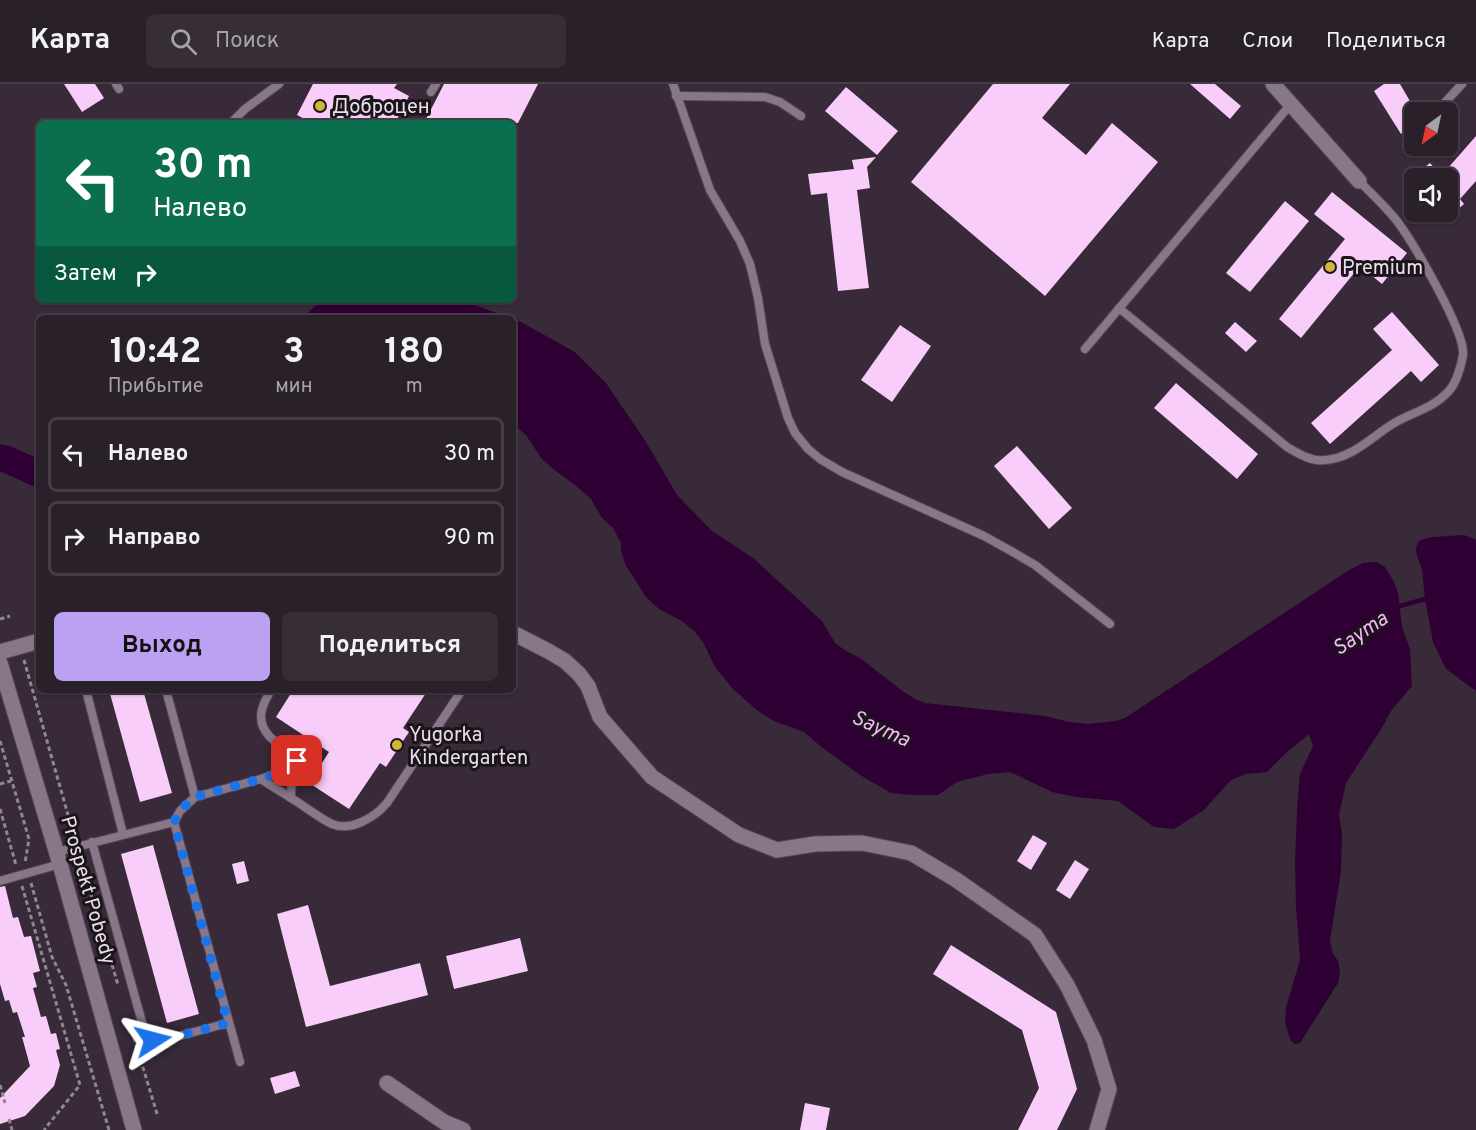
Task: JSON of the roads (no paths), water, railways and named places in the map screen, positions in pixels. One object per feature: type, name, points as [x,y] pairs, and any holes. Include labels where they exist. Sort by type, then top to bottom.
[{"type":"street","points":[[1273,84],[1359,181]]},
{"type":"street","points":[[516,635],[565,661],[579,674],[588,686],[600,717],[652,777],[739,835],[777,850],[815,844],[862,843],[911,853],[955,879],[1035,935],[1067,985],[1094,1040],[1109,1089],[1097,1130]]},
{"type":"street","points":[[0,652],[36,642]]},
{"type":"street","name":"Prospekt Pobedy","points":[[0,663],[58,858],[134,1130]]},
{"type":"street","points":[[387,1083],[444,1122],[463,1130]]},
{"type":"lane","points":[[234,120],[279,84]]},
{"type":"lane","points":[[673,84],[710,190],[740,241],[750,264],[765,344],[788,418],[795,433],[820,459],[842,472],[984,536],[1011,551],[1035,566],[1110,624]]},
{"type":"lane","points":[[1445,102],[1462,84]]},
{"type":"lane","points":[[676,96],[765,97],[780,102],[801,116]]},
{"type":"lane","points":[[1085,349],[1290,105]]},
{"type":"lane","points":[[1119,308],[1287,447],[1305,457],[1324,461],[1347,455],[1396,422],[1431,406],[1449,392],[1463,353],[1456,326],[1411,241],[1395,219],[1359,181]]},
{"type":"lane","points":[[87,693],[123,834]]},
{"type":"lane","points":[[167,693],[195,797]]},
{"type":"lane","points":[[269,693],[263,703],[261,714],[263,726],[269,736],[297,756],[297,761],[292,768],[291,798]]},
{"type":"lane","points":[[261,779],[332,824],[341,826],[359,823],[376,814],[387,803],[460,693]]},
{"type":"lane","points":[[240,1062],[174,822],[180,811],[195,797],[292,768]]},
{"type":"lane","points":[[0,881],[23,875],[58,858],[76,846],[174,822]]},
{"type":"lane","points":[[92,842],[149,1038],[160,1041],[228,1023]]},
{"type":"water","points":[[318,303],[469,303],[502,315],[306,315]]},
{"type":"water","points":[[516,320],[575,352],[606,383],[646,442],[677,495],[712,531],[753,558],[822,621],[835,643],[860,658],[901,690],[925,703],[1046,716],[1088,724],[1116,721],[1125,718],[1349,570],[1363,563],[1376,562],[1385,567],[1398,593],[1402,627],[1410,649],[1412,686],[1391,711],[1346,783],[1339,815],[1342,834],[1341,871],[1330,940],[1340,972],[1338,983],[1300,1043],[1295,1044],[1291,1041],[1285,1021],[1286,1007],[1300,960],[1295,864],[1297,809],[1300,774],[1313,746],[1309,734],[1267,772],[1246,774],[1231,780],[1204,810],[1174,829],[1154,827],[1118,801],[1052,792],[1010,772],[988,774],[957,782],[938,795],[891,793],[860,775],[804,732],[774,721],[758,711],[733,689],[715,667],[703,642],[694,631],[682,621],[659,609],[646,597],[625,564],[621,543],[613,528],[602,518],[591,499],[541,458],[526,435],[516,427]]},
{"type":"water","points":[[1464,535],[1476,540],[1476,691],[1446,669],[1433,642],[1422,569],[1416,548],[1418,542],[1423,539]]},
{"type":"waterway","name":"Sayma","points":[[0,458],[36,473]]},
{"type":"waterway","points":[[1400,606],[1425,599]]},
{"type":"place","name":"Доброцен","points":[[320,106]]},
{"type":"place","name":"Premium","points":[[1330,267]]},
{"type":"place","name":"Yugorka Kindergarten","points":[[397,745]]}]
